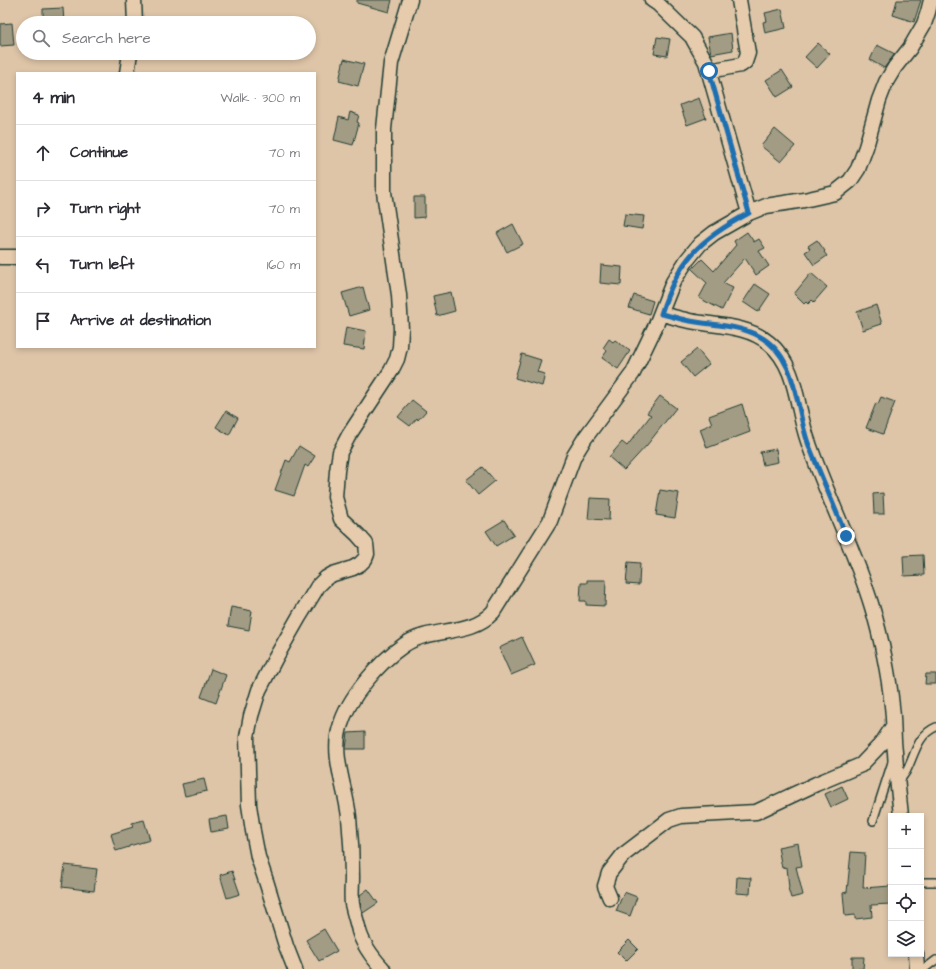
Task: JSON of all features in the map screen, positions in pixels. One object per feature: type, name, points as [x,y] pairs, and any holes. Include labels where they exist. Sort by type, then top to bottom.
[{"type":"street","points":[[134,0],[135,16]]},
{"type":"street","points":[[296,969],[286,946],[258,857],[249,805],[247,737],[250,716],[259,690],[275,659],[318,586],[326,578],[333,574],[353,568],[360,564],[367,554],[366,544],[342,519],[335,497],[337,471],[340,452],[349,435],[391,370],[397,358],[400,347],[401,329],[399,295],[384,192],[384,129],[391,63],[410,0]]},
{"type":"street","points":[[652,0],[692,37],[706,62],[749,213]]},
{"type":"street","points":[[709,71],[741,65],[746,59],[748,53],[739,0]]},
{"type":"street","points":[[383,969],[372,957],[360,933],[352,904],[352,853],[349,816],[336,746],[340,728],[348,706],[373,673],[404,645],[425,636],[474,626],[487,619],[493,612],[550,521],[564,487],[574,456],[585,438],[633,373],[661,314],[673,282],[694,251],[714,233],[749,213],[771,205],[835,193],[850,181],[858,169],[866,147],[879,100],[886,82],[895,67],[910,48],[920,30],[928,12],[931,0]]},
{"type":"street","points":[[127,72],[129,60]]},
{"type":"street","points":[[0,257],[16,258]]},
{"type":"street","points":[[661,314],[752,333],[768,342],[782,357],[788,367],[798,397],[808,442],[846,536],[872,607],[884,659],[892,706],[901,813]]},
{"type":"street","points":[[610,898],[605,886],[609,873],[623,855],[669,820],[681,816],[756,812],[816,784],[862,765],[882,743],[893,726]]},
{"type":"street","points":[[916,957],[917,969]]},
{"type":"lane","points":[[898,784],[906,771],[920,740],[926,733],[936,727]]},
{"type":"lane","points":[[873,821],[895,755]]},
{"type":"lane","points":[[924,882],[936,882]]},
{"type":"lane","points":[[924,969],[936,960]]},
{"type":"building","points":[[357,0],[392,0],[389,12],[357,3]]},
{"type":"building","points":[[897,0],[921,0],[914,22],[893,15]]},
{"type":"building","points":[[63,8],[64,16],[43,16],[43,9]]},
{"type":"building","points":[[782,9],[786,28],[765,33],[763,22],[767,21],[765,13]]},
{"type":"building","points":[[12,23],[14,45],[0,46],[0,24]]},
{"type":"building","points":[[731,33],[733,50],[711,54],[708,37]]},
{"type":"building","points":[[657,37],[670,39],[667,56],[654,54]]},
{"type":"building","points":[[818,43],[830,54],[817,68],[805,57]]},
{"type":"building","points":[[877,45],[895,54],[884,68],[870,60]]},
{"type":"building","points":[[344,59],[364,64],[358,86],[339,81]]},
{"type":"building","points":[[782,70],[793,87],[777,97],[766,80]]},
{"type":"building","points":[[699,98],[706,118],[687,125],[680,105]]},
{"type":"building","points":[[350,112],[359,115],[357,122],[359,123],[353,145],[334,140],[339,117],[348,120]]},
{"type":"building","points":[[775,129],[795,146],[781,162],[761,146]]},
{"type":"building","points":[[414,197],[425,197],[425,217],[414,218]]},
{"type":"building","points":[[625,214],[644,216],[642,229],[623,226]]},
{"type":"building","points":[[513,224],[523,244],[507,252],[497,233]]},
{"type":"building","points":[[747,232],[754,242],[759,239],[765,248],[759,251],[769,266],[756,275],[745,258],[723,283],[733,288],[722,310],[699,298],[707,283],[692,269],[702,259],[714,271],[736,245],[734,241]]},
{"type":"building","points":[[817,240],[827,256],[814,265],[805,252],[810,249],[808,246]]},
{"type":"building","points":[[601,265],[622,267],[621,285],[600,283]]},
{"type":"building","points":[[811,273],[827,287],[814,302],[812,300],[808,304],[806,302],[804,304],[794,294]]},
{"type":"building","points":[[755,284],[770,294],[758,312],[743,302]]},
{"type":"building","points":[[363,287],[369,310],[349,316],[342,293]]},
{"type":"building","points":[[451,292],[455,311],[437,316],[433,296]]},
{"type":"building","points":[[634,295],[653,301],[649,314],[629,308]]},
{"type":"building","points":[[876,305],[882,324],[863,330],[857,312]]},
{"type":"building","points":[[346,327],[366,331],[364,349],[343,346]]},
{"type":"building","points":[[609,339],[613,342],[615,340],[630,351],[618,369],[602,358],[607,351],[603,348]]},
{"type":"building","points":[[697,349],[709,364],[693,377],[681,362]]},
{"type":"building","points":[[522,354],[541,360],[537,372],[545,374],[542,386],[515,378]]},
{"type":"building","points":[[660,396],[676,408],[647,445],[624,470],[609,457],[622,442],[627,446],[651,415],[647,413]]},
{"type":"building","points":[[881,397],[895,402],[883,434],[866,428],[876,403],[878,404]]},
{"type":"building","points":[[412,400],[426,411],[410,426],[398,417]]},
{"type":"building","points":[[742,404],[750,432],[707,448],[700,429],[712,424],[709,416]]},
{"type":"building","points":[[226,411],[238,418],[229,435],[216,427]]},
{"type":"building","points":[[299,446],[315,456],[308,467],[305,465],[294,496],[275,490],[286,460],[290,462]]},
{"type":"building","points":[[776,449],[778,462],[763,465],[760,452]]},
{"type":"building","points":[[483,467],[495,481],[478,495],[466,480]]},
{"type":"building","points":[[660,490],[679,493],[675,518],[656,515]]},
{"type":"building","points":[[883,493],[884,514],[874,514],[873,494]]},
{"type":"building","points":[[590,498],[610,499],[609,520],[588,519]]},
{"type":"building","points":[[504,520],[514,535],[496,546],[486,531]]},
{"type":"building","points":[[923,555],[924,575],[904,576],[903,556]]},
{"type":"building","points":[[628,562],[640,563],[639,585],[626,584]]},
{"type":"building","points":[[587,580],[606,580],[605,606],[586,605],[586,601],[580,601],[581,583],[587,583]]},
{"type":"building","points":[[231,607],[252,611],[249,630],[228,626]]},
{"type":"building","points":[[522,637],[535,665],[511,675],[499,648]]},
{"type":"building","points":[[211,669],[226,675],[216,703],[201,697]]},
{"type":"building","points":[[926,674],[936,674],[936,684],[925,684]]},
{"type":"building","points":[[365,732],[365,749],[346,749],[348,733]]},
{"type":"building","points":[[204,779],[207,791],[185,796],[182,784]]},
{"type":"building","points":[[842,786],[848,799],[831,807],[825,794]]},
{"type":"building","points":[[227,816],[229,829],[211,832],[209,819]]},
{"type":"building","points":[[144,820],[150,840],[116,851],[111,834],[133,827],[132,823]]},
{"type":"building","points":[[798,843],[802,866],[796,867],[803,895],[791,898],[788,888],[787,867],[782,868],[778,847]]},
{"type":"building","points":[[851,852],[865,853],[863,888],[888,886],[888,904],[871,905],[872,917],[855,919],[855,915],[845,916],[843,893],[847,892]]},
{"type":"building","points":[[65,865],[97,869],[94,891],[62,887]]},
{"type":"building","points":[[232,871],[240,894],[227,898],[220,875]]},
{"type":"building","points":[[737,877],[751,878],[750,894],[736,893]]},
{"type":"building","points":[[368,889],[378,903],[363,913],[360,903],[360,895]]},
{"type":"building","points":[[624,892],[637,897],[630,916],[616,911]]},
{"type":"building","points":[[324,929],[337,951],[319,961],[306,940]]},
{"type":"building","points":[[629,940],[638,949],[626,961],[617,952]]},
{"type":"building","points":[[852,957],[864,957],[863,969],[852,969]]},
{"type":"route","points":[[709,71],[749,213],[714,233],[694,251],[673,282],[661,314],[752,333],[759,336],[775,348],[788,367],[798,397],[808,442],[846,536]]}]
